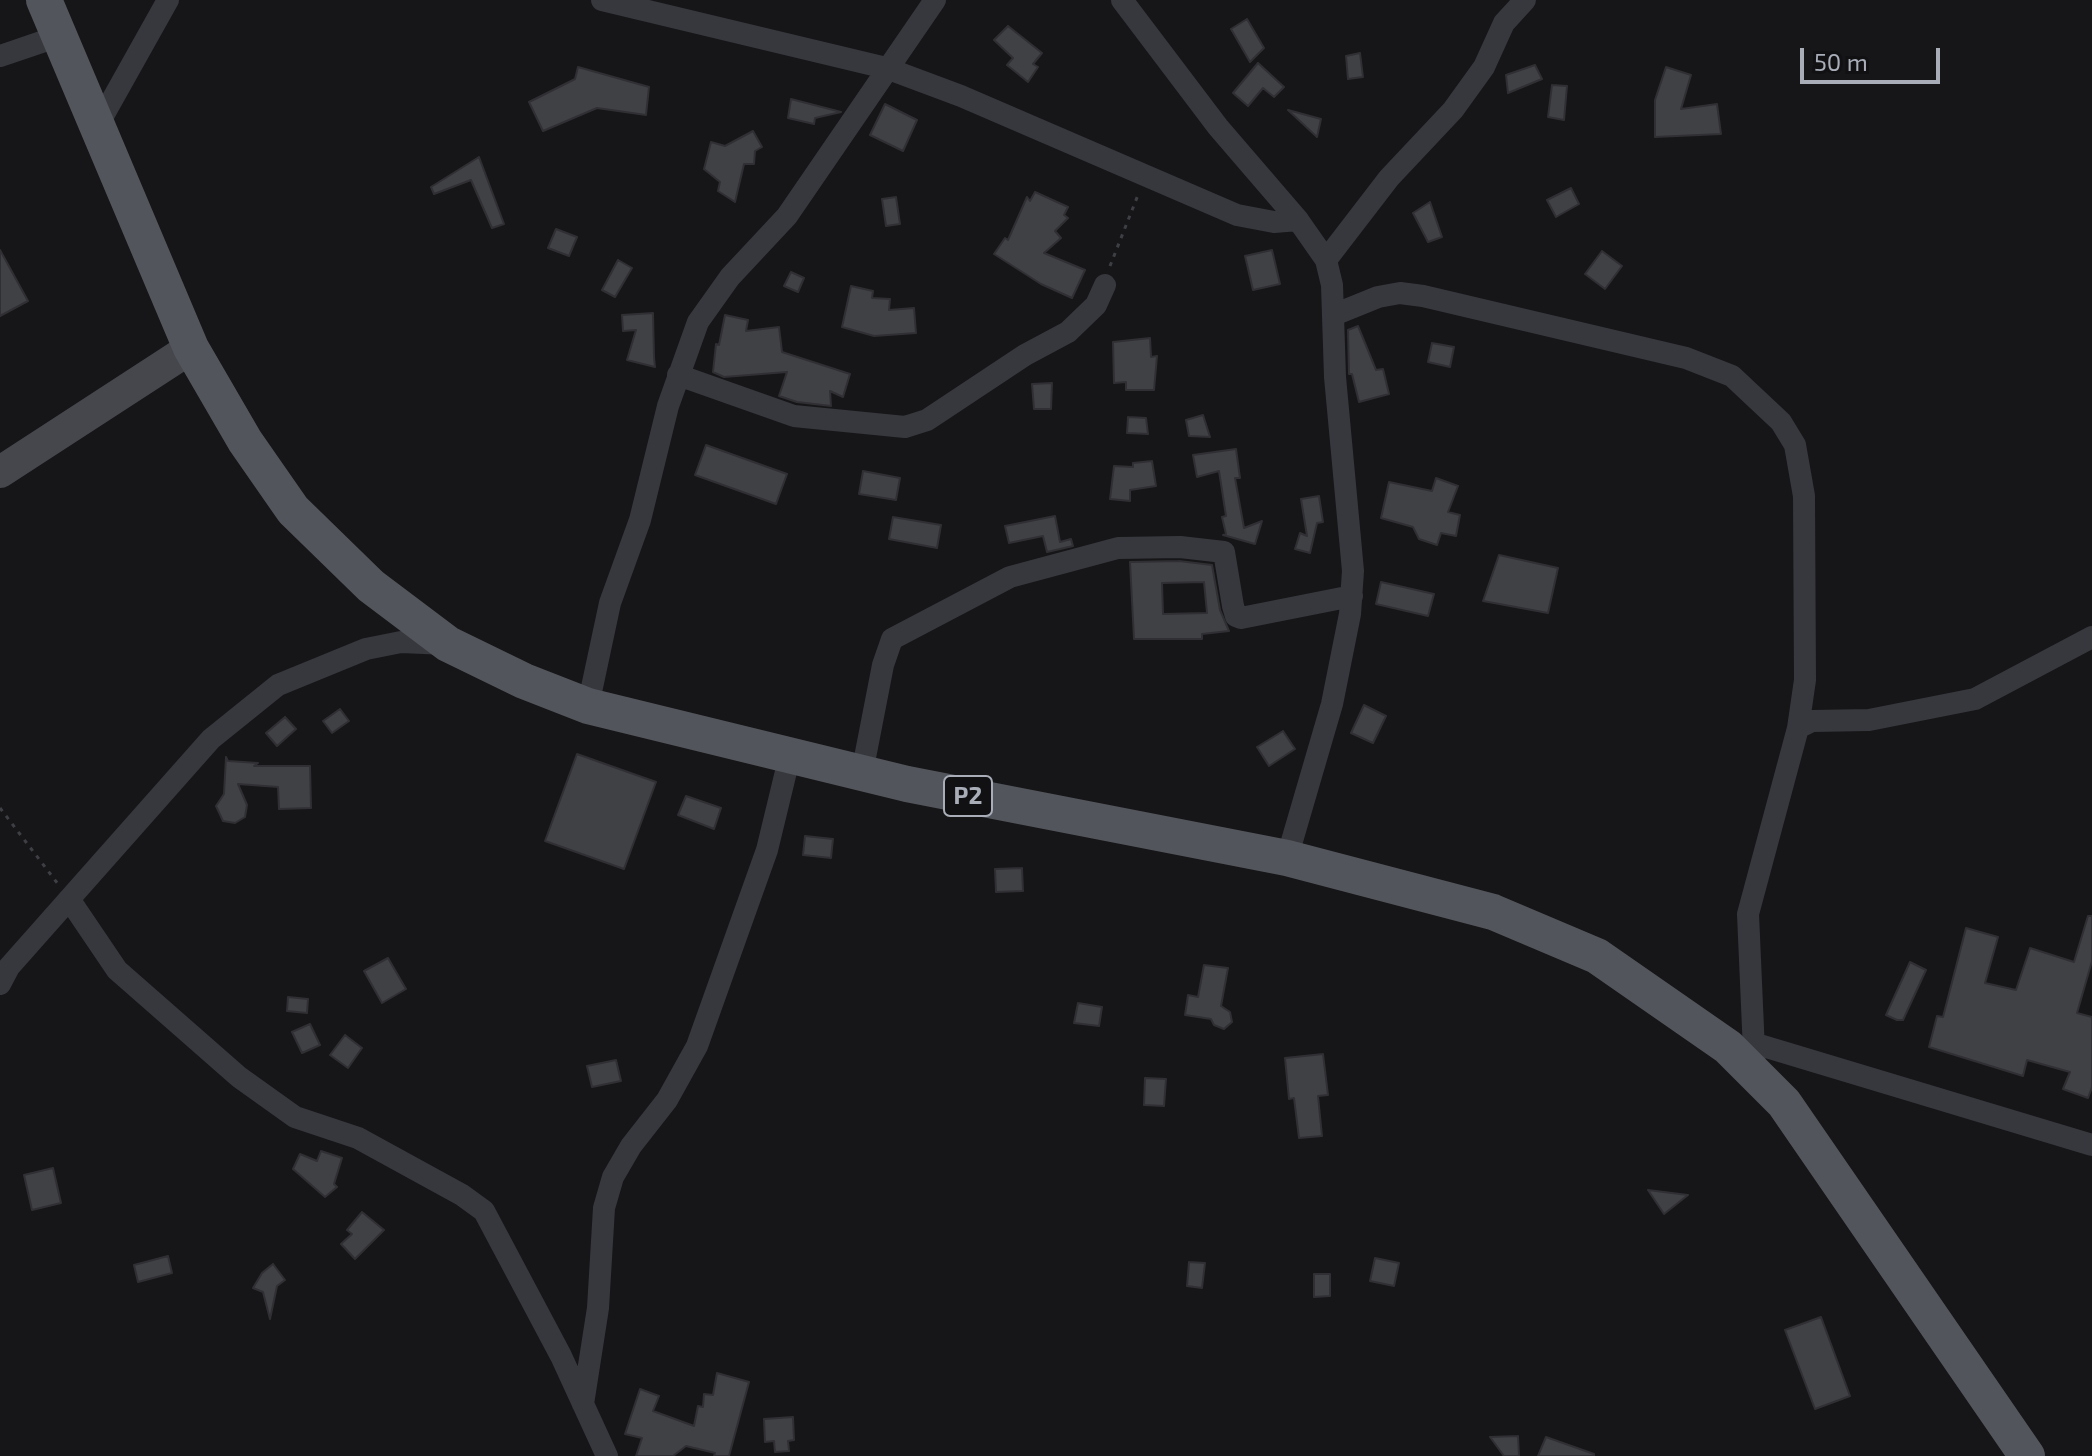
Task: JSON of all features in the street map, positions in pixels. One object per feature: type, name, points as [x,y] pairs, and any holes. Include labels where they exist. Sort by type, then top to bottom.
[{"type":"main road","name":"P2","points":[[44,0],[191,348],[245,441],[293,510],[371,586],[448,644],[524,681],[588,706],[862,773],[1287,858],[1493,912],[1597,956],[1728,1047],[1754,1058],[1845,1186],[2027,1456]]},
{"type":"street","points":[[98,125],[168,0]]},
{"type":"street","points":[[602,0],[886,68],[961,96],[1237,215],[1274,222],[1298,220]]},
{"type":"street","points":[[588,706],[610,603],[640,520],[678,375],[698,322],[730,277],[787,216],[935,0]]},
{"type":"street","points":[[1122,0],[1218,127],[1298,220],[1326,260],[1336,314],[1335,377],[1348,501],[1351,605],[1341,669],[1287,858]]},
{"type":"street","points":[[1326,260],[1389,178],[1453,110],[1484,67],[1504,23],[1525,0]]},
{"type":"street","points":[[0,56],[59,36]]},
{"type":"street","points":[[678,375],[794,416],[905,427],[927,420],[1025,355],[1068,332],[1096,305],[1105,285]]},
{"type":"street","points":[[1336,314],[1378,297],[1400,293],[1686,358],[1732,376],[1781,422],[1795,445],[1804,496],[1805,680],[1798,728],[1790,744],[1748,914],[1754,1058],[2092,1145]]},
{"type":"street","points":[[0,472],[191,348]]},
{"type":"street","points":[[862,773],[883,665],[892,639],[1010,577],[1118,548],[1180,547],[1224,552],[1233,606],[1236,616],[1241,618],[1351,605]]},
{"type":"street","points":[[1798,728],[1812,721],[1869,720],[1975,699],[2092,637]]},
{"type":"street","points":[[0,984],[9,967],[211,739],[278,685],[366,649],[401,642],[448,644]]},
{"type":"street","points":[[583,1405],[598,1308],[604,1208],[613,1177],[667,1100],[697,1046],[767,850],[790,755]]},
{"type":"street","points":[[69,899],[117,970],[239,1077],[295,1117],[358,1138],[462,1195],[484,1211],[494,1225],[583,1405],[600,1451]]},
{"type":"path","points":[[1105,285],[1145,176]]},
{"type":"path","points":[[0,808],[69,899]]},
{"type":"building","points":[[1247,19],[1264,48],[1250,62],[1231,29]]},
{"type":"building","points":[[1008,26],[1042,53],[1033,64],[1038,67],[1028,82],[1007,65],[1013,58],[994,40]]},
{"type":"building","points":[[1360,53],[1363,77],[1348,79],[1346,56]]},
{"type":"building","points":[[1258,63],[1284,87],[1274,97],[1263,88],[1248,106],[1233,93]]},
{"type":"building","points":[[1535,65],[1542,79],[1508,93],[1506,75]]},
{"type":"building","points":[[578,67],[649,87],[646,115],[597,108],[543,131],[529,102],[575,79]]},
{"type":"building","points":[[1666,67],[1691,75],[1681,109],[1717,104],[1721,134],[1655,137],[1655,100]]},
{"type":"building","points":[[1552,85],[1567,86],[1564,120],[1548,117]]},
{"type":"building","points":[[791,99],[841,112],[815,118],[814,124],[788,118]]},
{"type":"building","points":[[885,104],[917,120],[903,151],[870,135]]},
{"type":"building","points":[[1288,110],[1321,119],[1317,137]]},
{"type":"building","points":[[753,131],[762,147],[755,151],[754,164],[744,164],[735,202],[718,191],[720,182],[704,169],[711,142],[725,146]]},
{"type":"building","points":[[479,157],[504,224],[492,228],[471,180],[434,194],[431,187]]},
{"type":"building","points":[[1571,188],[1579,204],[1556,217],[1547,200]]},
{"type":"building","points":[[1035,192],[1068,207],[1064,215],[1068,218],[1055,231],[1061,238],[1044,253],[1085,270],[1072,298],[1041,284],[994,254],[1005,238],[1008,240],[1027,197],[1030,201]]},
{"type":"building","points":[[896,197],[900,224],[886,226],[882,199]]},
{"type":"building","points":[[1430,202],[1442,237],[1428,242],[1413,213]]},
{"type":"building","points":[[556,229],[577,237],[569,256],[548,248]]},
{"type":"building","points":[[0,250],[28,301],[0,316]]},
{"type":"building","points":[[1272,250],[1280,284],[1253,290],[1245,256]]},
{"type":"building","points":[[1602,251],[1622,266],[1605,289],[1585,274]]},
{"type":"building","points":[[618,260],[632,268],[615,297],[602,290]]},
{"type":"building","points":[[791,272],[804,278],[798,292],[784,286]]},
{"type":"building","points":[[851,286],[873,291],[872,298],[890,299],[889,310],[914,308],[916,333],[874,336],[842,327]]},
{"type":"building","points":[[653,313],[655,367],[627,360],[636,330],[623,331],[622,315]]},
{"type":"building","points":[[725,315],[748,320],[746,331],[779,327],[782,352],[850,374],[843,397],[830,391],[831,406],[797,402],[779,396],[787,372],[724,377],[713,372],[716,344],[719,345]]},
{"type":"building","points":[[1358,326],[1376,370],[1383,369],[1389,394],[1359,402],[1352,374],[1349,374],[1348,330]]},
{"type":"building","points":[[1150,338],[1151,357],[1157,356],[1154,390],[1126,390],[1126,382],[1114,383],[1113,342]]},
{"type":"building","points":[[1432,343],[1454,347],[1450,367],[1428,362]]},
{"type":"building","points":[[1052,383],[1051,409],[1034,409],[1032,384]]},
{"type":"building","points":[[1203,415],[1210,437],[1189,436],[1186,420]]},
{"type":"building","points":[[1128,417],[1146,418],[1148,434],[1127,433]]},
{"type":"building","points":[[706,445],[787,474],[776,504],[695,475]]},
{"type":"building","points":[[1236,449],[1240,478],[1235,478],[1244,528],[1262,521],[1255,544],[1223,535],[1226,534],[1222,517],[1226,516],[1219,471],[1197,477],[1193,455]]},
{"type":"building","points":[[1152,461],[1156,486],[1130,490],[1130,501],[1110,499],[1114,466],[1133,467],[1133,463]]},
{"type":"building","points":[[863,471],[900,478],[896,500],[859,494]]},
{"type":"building","points":[[1436,478],[1458,486],[1448,512],[1460,515],[1456,536],[1441,533],[1437,545],[1419,539],[1413,527],[1381,518],[1389,482],[1432,491]]},
{"type":"building","points":[[1319,496],[1323,522],[1317,523],[1310,553],[1295,549],[1300,533],[1307,536],[1301,499]]},
{"type":"building","points":[[1055,516],[1060,542],[1071,539],[1073,546],[1047,552],[1043,536],[1009,543],[1005,526]]},
{"type":"building","points":[[893,517],[941,525],[937,548],[889,539]]},
{"type":"building","points":[[1499,555],[1558,568],[1548,613],[1483,601]]},
{"type":"building","points":[[1179,561],[1212,565],[1220,610],[1229,631],[1202,634],[1202,639],[1134,639],[1130,562]],"holes":[[[1204,582],[1207,613],[1163,614],[1162,583]]]},
{"type":"building","points":[[1381,582],[1434,594],[1428,616],[1376,604]]},
{"type":"building","points":[[1364,705],[1386,716],[1373,743],[1351,733]]},
{"type":"building","points":[[340,709],[349,721],[332,733],[323,721]]},
{"type":"building","points":[[285,717],[296,729],[277,746],[266,733]]},
{"type":"building","points":[[1283,731],[1295,749],[1269,766],[1257,747]]},
{"type":"building","points":[[577,754],[656,782],[624,869],[545,841]]},
{"type":"building","points":[[226,757],[228,761],[258,763],[254,766],[310,766],[311,808],[279,809],[278,787],[238,784],[247,805],[245,817],[235,823],[223,821],[216,806],[224,794]]},
{"type":"building","points":[[686,796],[721,808],[714,829],[678,815]]},
{"type":"building","points":[[805,836],[833,839],[831,858],[803,855]]},
{"type":"building","points":[[1022,868],[1023,891],[996,892],[995,869]]},
{"type":"building","points":[[2088,916],[2092,916],[2092,961],[2077,1013],[2092,1017],[2092,1087],[2088,1098],[2063,1089],[2070,1072],[2027,1060],[2023,1076],[1929,1047],[1937,1016],[1943,1017],[1966,928],[1998,937],[1985,983],[2016,990],[2030,948],[2074,962]]},
{"type":"building","points":[[388,958],[406,989],[382,1003],[364,971]]},
{"type":"building","points":[[1910,962],[1926,970],[1903,1020],[1897,1020],[1886,1015]]},
{"type":"building","points":[[1204,965],[1228,968],[1221,1006],[1230,1012],[1232,1022],[1224,1029],[1214,1025],[1211,1019],[1185,1015],[1188,995],[1198,997]]},
{"type":"building","points":[[288,997],[308,999],[307,1013],[287,1011]]},
{"type":"building","points":[[1078,1003],[1102,1007],[1099,1026],[1074,1023]]},
{"type":"building","points":[[310,1024],[320,1045],[302,1053],[292,1032]]},
{"type":"building","points":[[345,1035],[362,1048],[348,1068],[330,1055]]},
{"type":"building","points":[[1323,1054],[1328,1095],[1318,1096],[1322,1136],[1299,1138],[1294,1098],[1289,1099],[1285,1058]]},
{"type":"building","points":[[616,1060],[621,1081],[592,1087],[587,1066]]},
{"type":"building","points":[[1145,1078],[1166,1079],[1164,1106],[1144,1105]]},
{"type":"building","points":[[321,1151],[342,1158],[334,1184],[337,1187],[325,1197],[293,1169],[300,1154],[317,1161]]},
{"type":"building","points":[[53,1168],[61,1203],[32,1210],[24,1175]]},
{"type":"building","points":[[1648,1190],[1688,1195],[1664,1214]]},
{"type":"building","points":[[362,1212],[384,1230],[355,1259],[341,1244],[352,1234],[347,1230]]},
{"type":"building","points":[[168,1256],[172,1273],[138,1282],[134,1265]]},
{"type":"building","points":[[1375,1258],[1399,1263],[1394,1286],[1370,1281]]},
{"type":"building","points":[[1189,1262],[1205,1263],[1202,1288],[1187,1286]]},
{"type":"building","points":[[273,1264],[285,1280],[277,1286],[270,1319],[263,1292],[253,1288],[262,1273]]},
{"type":"building","points":[[1314,1274],[1330,1274],[1330,1296],[1314,1297]]},
{"type":"building","points":[[1821,1317],[1850,1396],[1815,1409],[1785,1330]]},
{"type":"building","points":[[717,1373],[749,1382],[729,1456],[714,1456],[715,1453],[686,1446],[673,1456],[636,1456],[642,1438],[625,1434],[640,1389],[659,1396],[653,1411],[694,1426],[698,1406],[703,1407],[704,1394],[713,1395]]},
{"type":"building","points":[[793,1417],[794,1440],[788,1441],[789,1451],[775,1452],[774,1441],[765,1442],[764,1419]]},
{"type":"building","points":[[1518,1436],[1519,1456],[1504,1456],[1490,1437]]},
{"type":"building","points":[[1546,1437],[1594,1454],[1594,1456],[1538,1456]]}]
